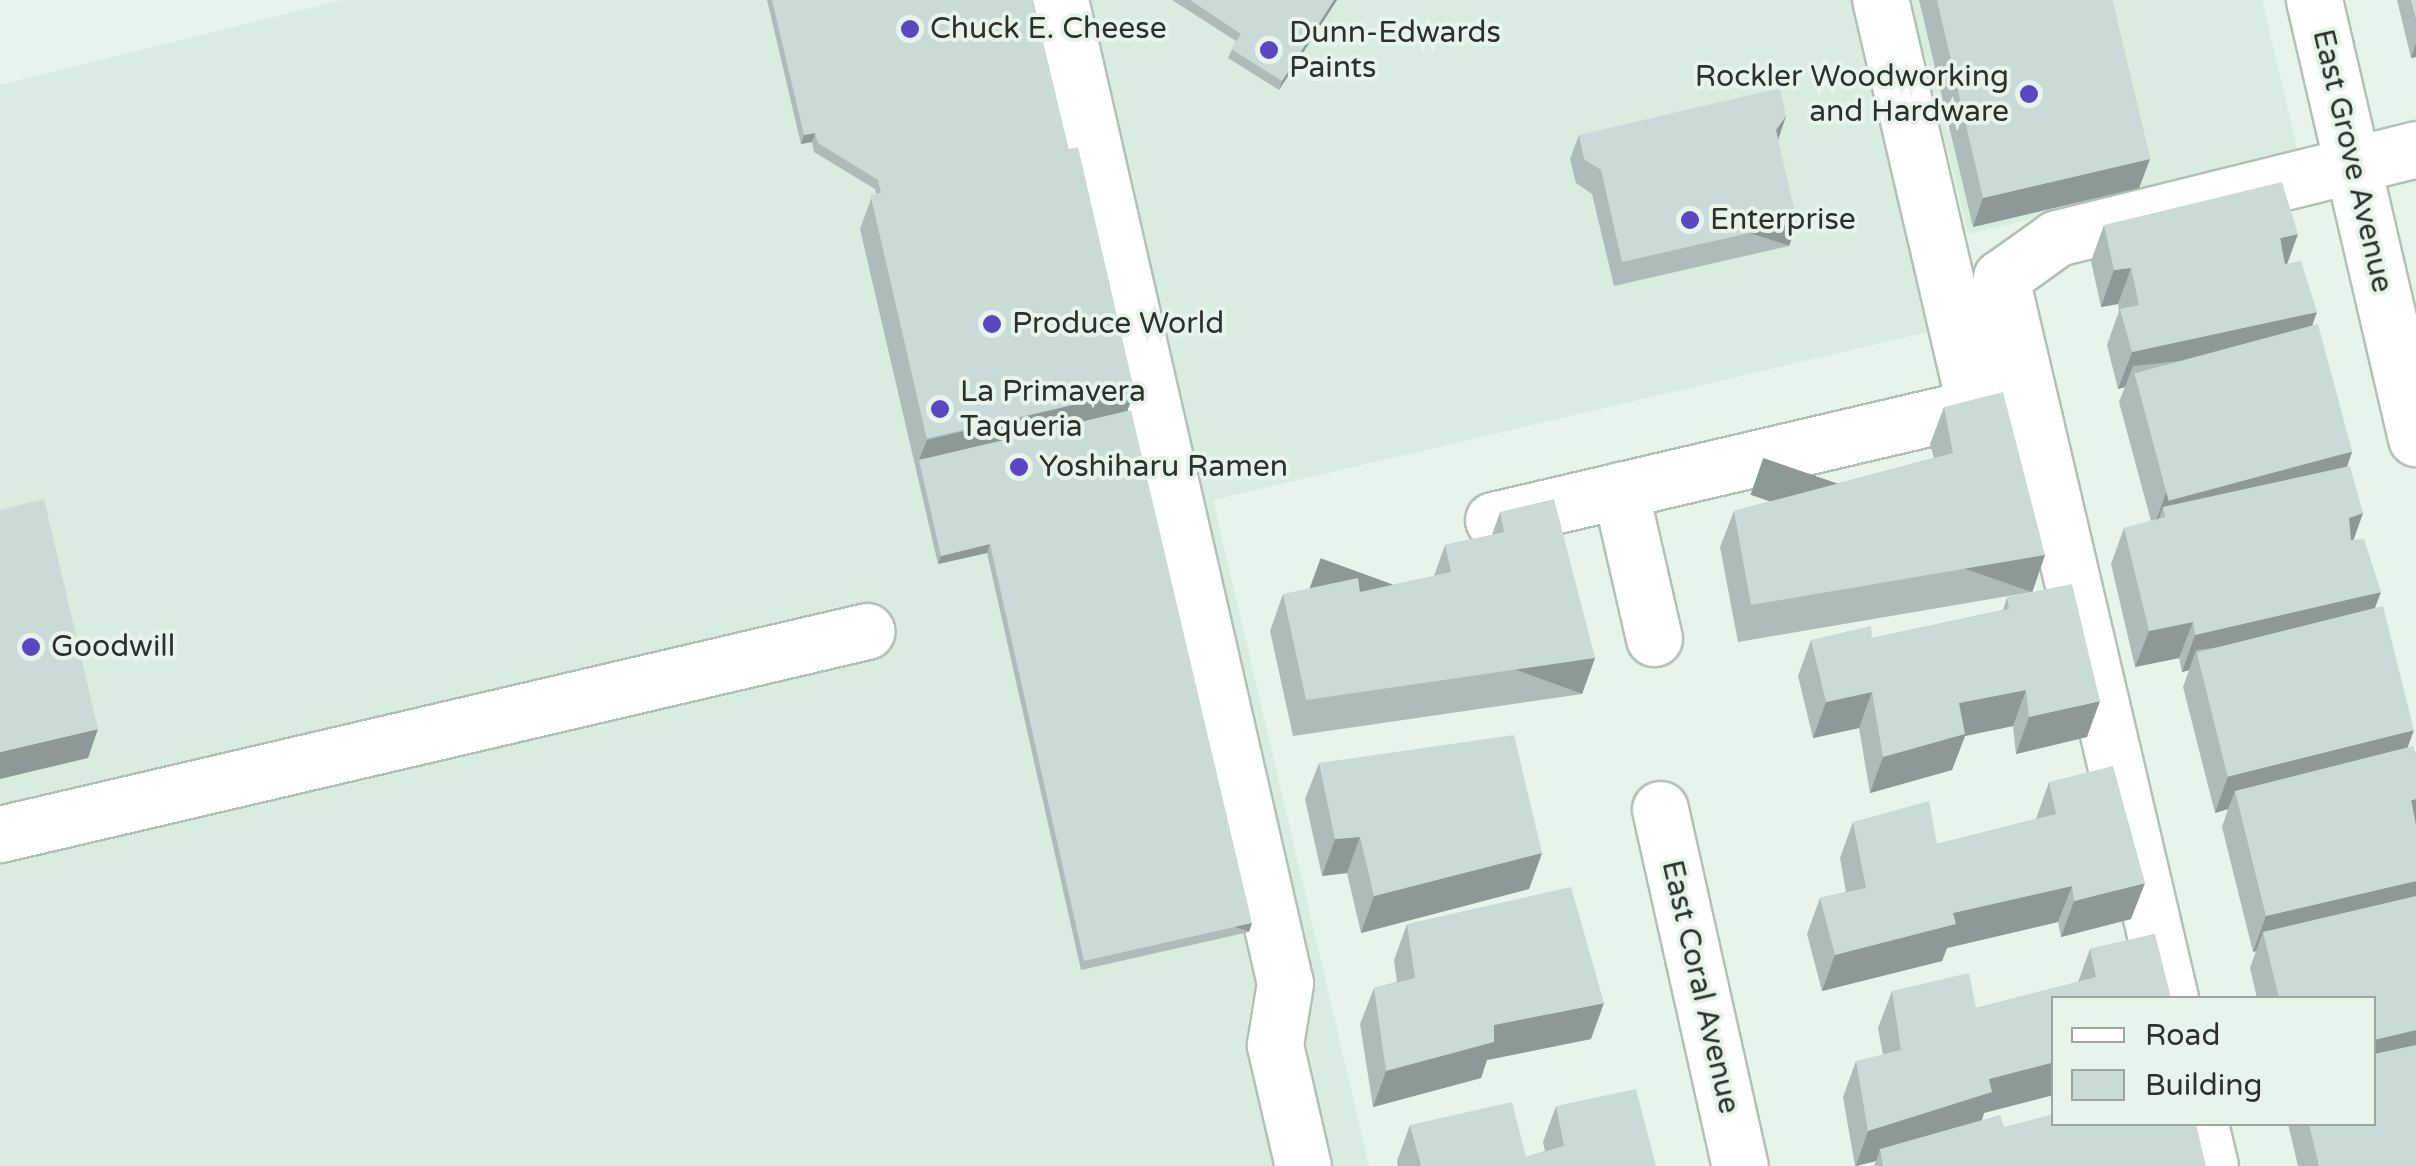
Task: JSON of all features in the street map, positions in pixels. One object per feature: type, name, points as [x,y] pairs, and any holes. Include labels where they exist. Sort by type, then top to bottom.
[{"type":"street","points":[[1060,0],[1285,983],[1275,1046],[1303,1166]]},
{"type":"street","points":[[1492,520],[1975,407],[1880,0]]},
{"type":"street","name":"East Grove Avenue","points":[[2314,0],[2416,438]]},
{"type":"street","points":[[2170,996],[2001,278],[2057,238],[2416,150]]},
{"type":"street","points":[[1620,490],[1654,638]]},
{"type":"street","points":[[0,834],[867,632]]},
{"type":"street","name":"East Coral Avenue","points":[[1660,809],[1740,1166]]},
{"type":"street","points":[[2200,1126],[2210,1166]]},
{"type":"shaded area","points":[[343,0],[1857,0],[1936,330],[1213,500],[1369,1166],[0,1166],[0,85]]},
{"type":"shaded area","points":[[1911,0],[2262,0],[2299,156],[1968,234]]},
{"type":"building","points":[[772,0],[1033,0],[1069,150],[882,197],[878,180],[818,143],[815,133],[804,135]]},
{"type":"building","name":"Dunn-Edwards Paints","points":[[1190,0],[1334,0],[1282,81],[1231,49],[1241,34]]},
{"type":"building","name":"Rockler Woodworking and Hardware","points":[[1937,0],[2112,0],[2150,159],[1983,198]]},
{"type":"building","name":"Enterprise","points":[[1780,88],[1786,116],[1776,130],[1797,222],[1622,262],[1601,170],[1584,159],[1579,135]]},
{"type":"building","name":"Produce World","points":[[1078,147],[1134,391],[927,439],[870,195]]},
{"type":"building","points":[[2282,182],[2298,234],[2280,238],[2285,264],[2301,261],[2317,312],[2132,352],[2120,309],[2139,305],[2131,268],[2114,270],[2104,225]]},
{"type":"building","points":[[2318,324],[2352,452],[2169,501],[2134,373]]},
{"type":"building","points":[[2003,392],[2045,555],[1751,605],[1734,511],[1953,453],[1944,407]]},
{"type":"building","points":[[1131,410],[1252,923],[1084,961],[990,544],[941,556],[919,460]]},
{"type":"building","points":[[2350,466],[2363,513],[2349,518],[2351,540],[2364,539],[2381,592],[2195,635],[2193,622],[2149,631],[2124,528],[2165,517],[2163,507]]},
{"type":"building","name":"Goodwill","points":[[44,499],[98,729],[0,752],[0,510]]},
{"type":"building","points":[[1554,499],[1595,658],[1306,700],[1283,594],[1358,578],[1360,592],[1451,572],[1445,545],[1504,532],[1500,512]]},
{"type":"building","points":[[2072,584],[2100,701],[2029,717],[2026,690],[1959,703],[1965,734],[1883,757],[1872,692],[1826,702],[1811,640],[1871,626],[1872,638],[2009,609],[2007,597]]},
{"type":"building","points":[[2383,606],[2414,730],[2228,777],[2197,652]]},
{"type":"building","points":[[1514,735],[1542,853],[1374,896],[1360,837],[1335,839],[1319,763]]},
{"type":"building","points":[[2413,746],[2416,799],[2411,800],[2416,825],[2416,881],[2266,916],[2235,791]]},
{"type":"building","points":[[2113,766],[2145,883],[2074,901],[2072,886],[1953,913],[1956,924],[1835,955],[1820,898],[1866,888],[1853,822],[1929,801],[1937,844],[2056,814],[2049,782]]},
{"type":"building","points":[[1571,887],[1604,1003],[1494,1025],[1494,1042],[1386,1071],[1374,988],[1415,978],[1407,924]]},
{"type":"building","points":[[2416,896],[2416,1030],[2376,1040],[2376,996],[2279,996],[2263,932]]},
{"type":"building","points":[[2155,934],[2170,996],[2051,996],[2051,1063],[1989,1079],[1992,1092],[1868,1131],[1856,1061],[1901,1050],[1892,991],[1969,973],[1976,1008],[2096,977],[2090,949]]},
{"type":"building","points":[[2416,1045],[2416,1166],[2319,1166],[2309,1126],[2376,1126],[2376,1054]]},
{"type":"building","points":[[1636,1089],[1656,1166],[1421,1166],[1410,1125],[1512,1102],[1526,1157],[1564,1146],[1556,1106]]},
{"type":"building","points":[[2000,1115],[2004,1127],[2051,1115],[2051,1126],[2196,1126],[2206,1166],[1883,1166],[1880,1149]]},
{"type":"place","name":"Chuck E. Cheese","points":[[910,29]]},
{"type":"place","name":"Dunn-Edwards Paints","points":[[1269,50]]},
{"type":"place","name":"Rockler Woodworking and Hardware","points":[[2029,94]]},
{"type":"place","name":"Enterprise","points":[[1690,220]]},
{"type":"place","name":"Produce World","points":[[992,324]]},
{"type":"place","name":"La Primavera Taqueria","points":[[940,409]]},
{"type":"place","name":"Yoshiharu Ramen","points":[[1019,467]]},
{"type":"place","name":"Goodwill","points":[[31,647]]}]
